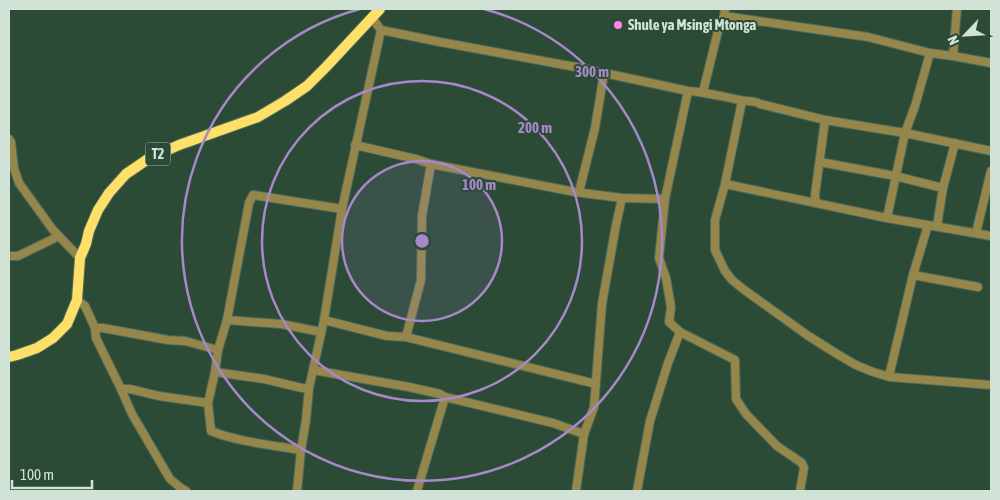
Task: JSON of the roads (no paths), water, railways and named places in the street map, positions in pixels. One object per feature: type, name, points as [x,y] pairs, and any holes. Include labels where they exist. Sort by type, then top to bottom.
[{"type":"highway","name":"T2","points":[[9,357],[37,348],[53,338],[67,324],[77,300],[80,258],[89,231],[98,210],[109,193],[126,174],[148,159],[179,145],[258,117],[285,101],[307,86],[320,74],[380,9]]},
{"type":"street","points":[[952,56],[957,9]]},
{"type":"street","points":[[703,92],[724,12],[868,37],[930,53],[991,63]]},
{"type":"street","points":[[372,18],[381,30],[688,91],[757,102],[825,120],[991,151]]},
{"type":"street","points":[[297,491],[309,388],[324,320],[342,209],[381,30]]},
{"type":"street","points":[[887,218],[905,134],[930,53]]},
{"type":"street","points":[[579,192],[595,128],[604,73]]},
{"type":"street","points":[[688,91],[665,199],[659,258],[666,278],[671,307],[669,322],[680,332],[735,360],[736,399],[746,414],[777,446],[802,463],[804,468],[800,491]]},
{"type":"street","points":[[742,101],[725,184],[715,220],[715,250],[725,271],[732,280],[759,301],[837,354],[873,372],[890,377],[991,385]]},
{"type":"street","points":[[816,203],[815,195],[825,120]]},
{"type":"street","points":[[9,140],[19,183],[53,230],[80,258]]},
{"type":"street","points":[[890,377],[913,275],[932,226],[955,143]]},
{"type":"street","points":[[355,145],[432,164],[579,192],[622,198],[665,199]]},
{"type":"street","points":[[820,162],[895,176],[942,188]]},
{"type":"street","points":[[406,338],[421,280],[422,216],[432,164]]},
{"type":"street","points":[[976,234],[991,171]]},
{"type":"street","points":[[725,184],[887,218],[991,236]]},
{"type":"street","points":[[301,450],[246,440],[211,431],[208,403],[218,350],[227,320],[249,203],[253,195],[342,209]]},
{"type":"street","points":[[576,491],[584,434],[594,408],[602,304],[622,198]]},
{"type":"street","points":[[9,256],[18,256],[59,236]]},
{"type":"street","points":[[913,275],[978,287]]},
{"type":"street","points":[[77,300],[84,306],[95,328],[96,338],[132,414],[170,479],[186,491]]},
{"type":"street","points":[[227,320],[281,324],[321,332]]},
{"type":"street","points":[[324,320],[596,384]]},
{"type":"street","points":[[95,328],[185,341],[218,350]]},
{"type":"street","points":[[637,491],[650,421],[680,332]]},
{"type":"street","points":[[313,370],[440,394],[445,397],[552,423],[584,434]]},
{"type":"street","points":[[215,372],[309,388]]},
{"type":"street","points":[[121,389],[130,388],[159,396],[208,403]]},
{"type":"street","points":[[417,491],[445,397]]},
{"type":"place","name":"Shule ya Msingi Mtonga","points":[[618,25]]}]
